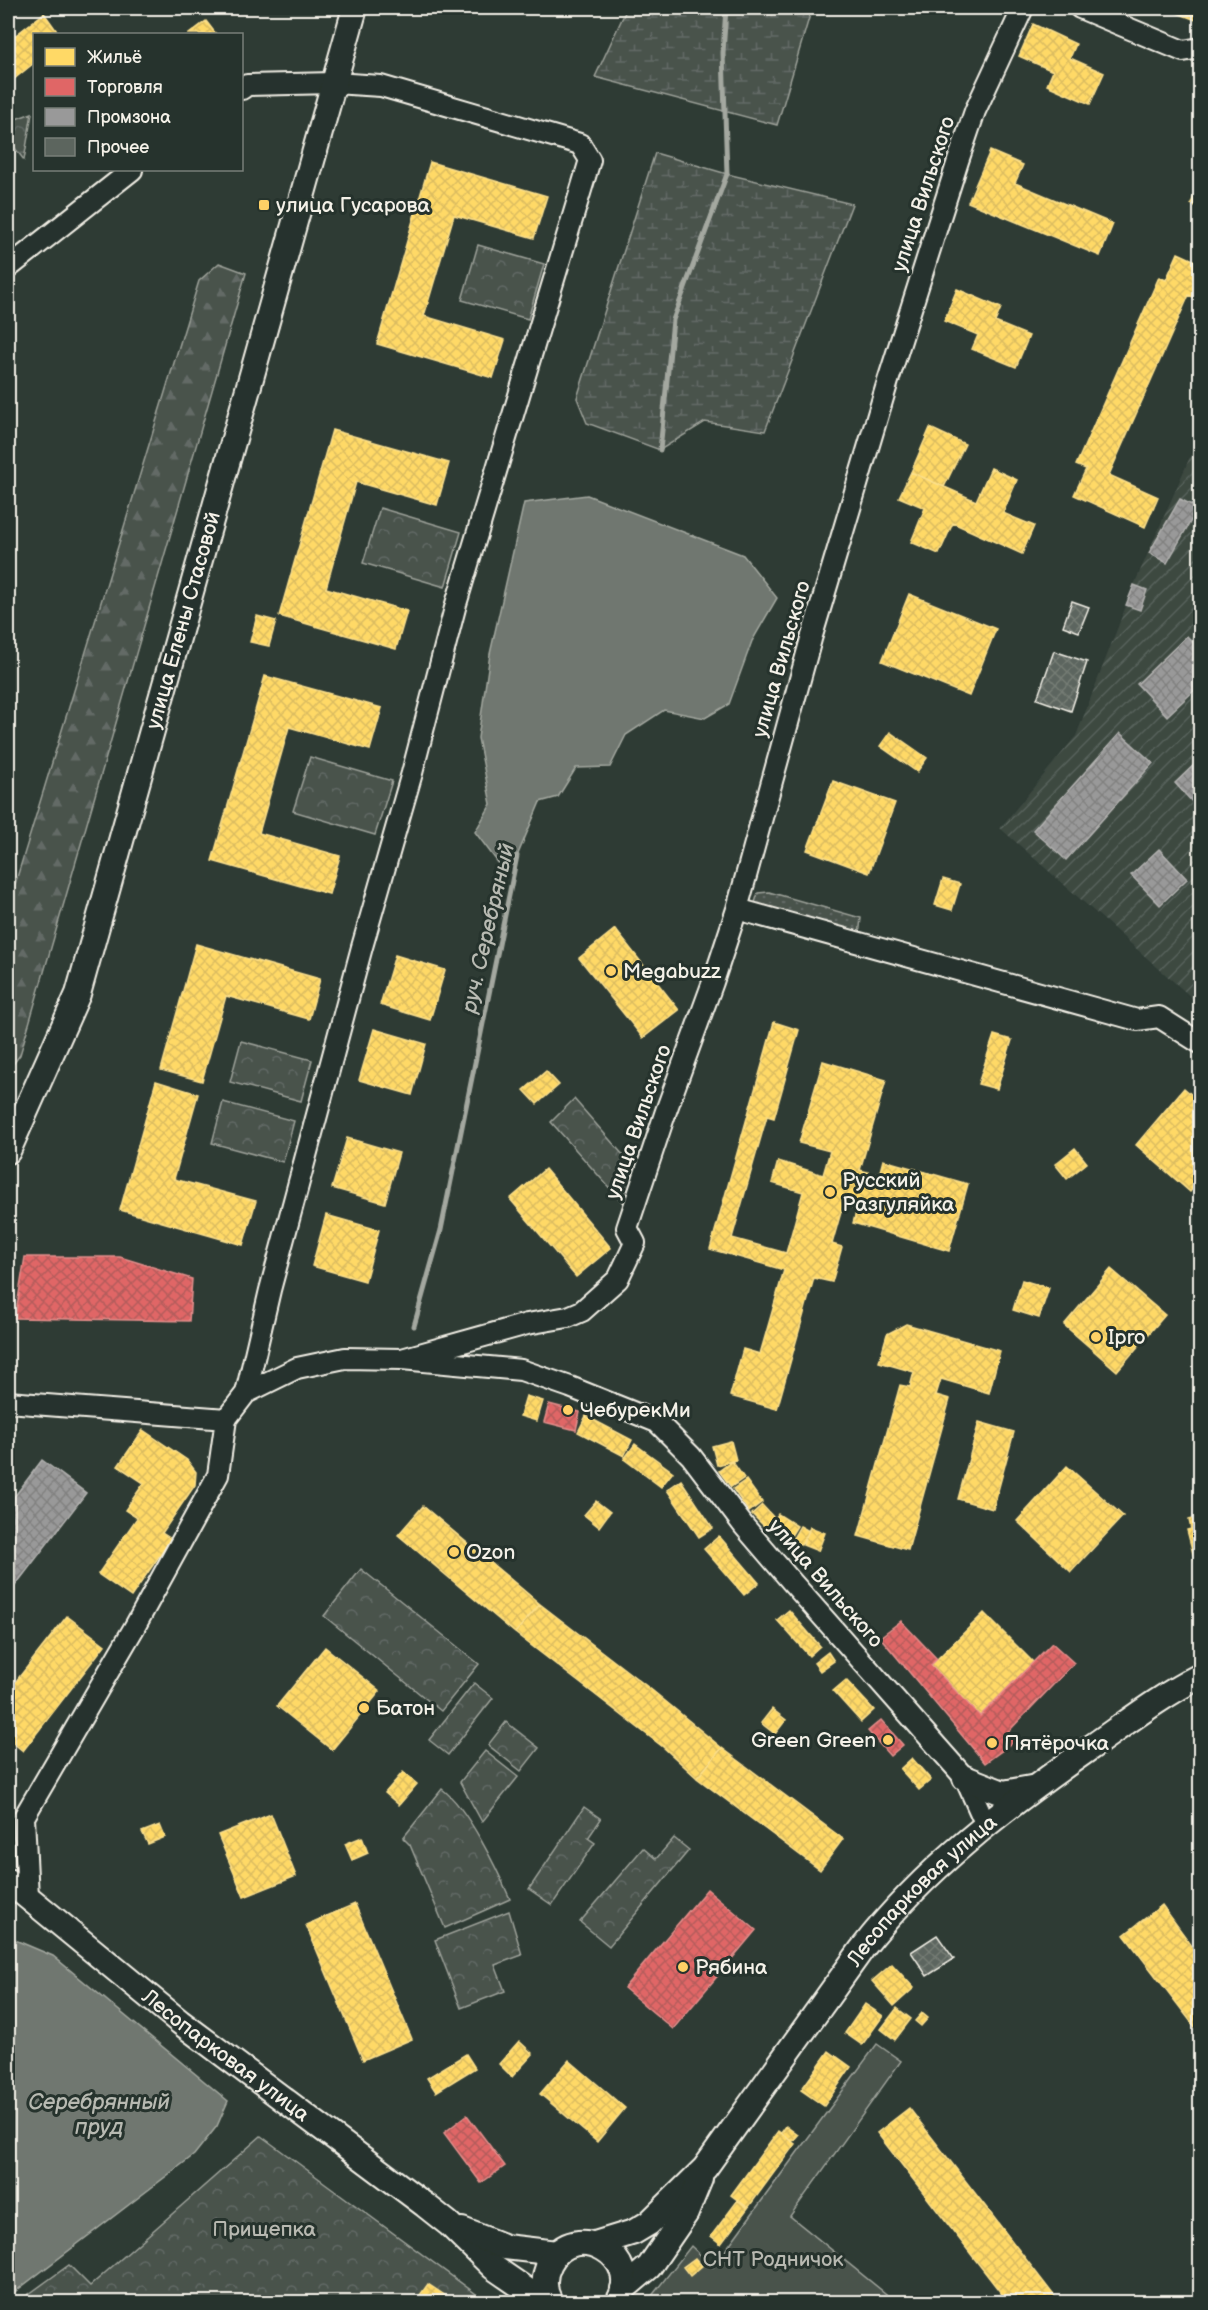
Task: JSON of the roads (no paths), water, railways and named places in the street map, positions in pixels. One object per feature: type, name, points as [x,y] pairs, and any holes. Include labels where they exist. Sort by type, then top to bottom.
[{"type":"main road","points":[[334,83],[356,8]]},
{"type":"main road","name":"улица Елены Стасовой","points":[[8,1151],[78,994],[334,83]]},
{"type":"main road","name":"Лесопарковая улица","points":[[705,2168],[888,1915],[986,1825],[1033,1788],[1147,1708],[1200,1676]]},
{"type":"main road","points":[[965,1778],[1003,1793],[1033,1788]]},
{"type":"main road","name":"Лесопарковая улица","points":[[8,1881],[173,2017],[449,2224]]},
{"type":"main road","points":[[595,2244],[634,2232],[649,2223],[705,2168]]},
{"type":"main road","points":[[621,2296],[649,2267],[686,2213],[705,2168]]},
{"type":"main road","points":[[449,2224],[505,2247],[557,2253]]},
{"type":"main road","points":[[449,2224],[492,2266],[544,2302]]},
{"type":"main road","points":[[550,2302],[545,2290],[546,2270],[557,2253],[577,2243],[595,2244],[605,2248],[619,2264],[623,2273],[621,2296]]},
{"type":"street","name":"улица Вильского","points":[[402,1359],[528,1324],[568,1317],[582,1311],[618,1279],[635,1243],[627,1228],[666,1111],[714,982],[737,909],[811,639],[888,381],[975,111],[1023,8]]},
{"type":"street","points":[[1080,8],[1183,51],[1200,48]]},
{"type":"street","points":[[28,1897],[24,1817],[134,1628],[218,1475],[226,1419],[246,1393],[282,1246],[362,947],[412,773],[459,592],[590,160],[580,144],[381,86],[334,83],[247,86],[243,88]]},
{"type":"street","points":[[8,268],[131,171]]},
{"type":"street","points":[[737,909],[1137,1020],[1159,1017],[1200,1043]]},
{"type":"street","points":[[246,1393],[297,1368],[345,1358],[402,1359]]},
{"type":"street","name":"улица Вильского","points":[[402,1359],[521,1370],[657,1422],[691,1456],[744,1526],[965,1778],[986,1825]]},
{"type":"street","points":[[8,1402],[226,1419]]},
{"type":"water","points":[[587,495],[743,555],[777,598],[752,641],[729,704],[705,718],[664,710],[626,735],[610,767],[576,768],[558,797],[540,802],[515,861],[499,864],[475,832],[491,804],[478,738],[490,654],[524,503]]},
{"type":"water","name":"Серебрянный пруд","points":[[8,1937],[53,1956],[228,2101],[217,2126],[194,2155],[8,2297]]},
{"type":"waterway","name":"руч. Серебряный","points":[[660,450],[673,320],[727,174],[723,53],[726,8]]},
{"type":"waterway","name":"руч. Серебряный","points":[[414,1326],[441,1230],[517,856]]},
{"type":"place","name":"улица Гусарова","points":[[264,205]]},
{"type":"place","name":"Megabuzz","points":[[611,971]]},
{"type":"place","name":"Русский Разгуляйка","points":[[830,1192]]},
{"type":"place","name":"Ipro","points":[[1096,1337]]},
{"type":"place","name":"ЧебурекМи","points":[[568,1410]]},
{"type":"place","name":"Ozon","points":[[454,1552]]},
{"type":"place","name":"Батон","points":[[364,1708]]},
{"type":"place","name":"Green Green","points":[[888,1740]]},
{"type":"place","name":"Пятёрочка","points":[[992,1743]]},
{"type":"place","name":"Рябина","points":[[683,1967]]},
{"type":"park label","name":"Прищепка","points":[[264,2229]]},
{"type":"park label","name":"СНТ Родничок","points":[[773,2259]]}]
